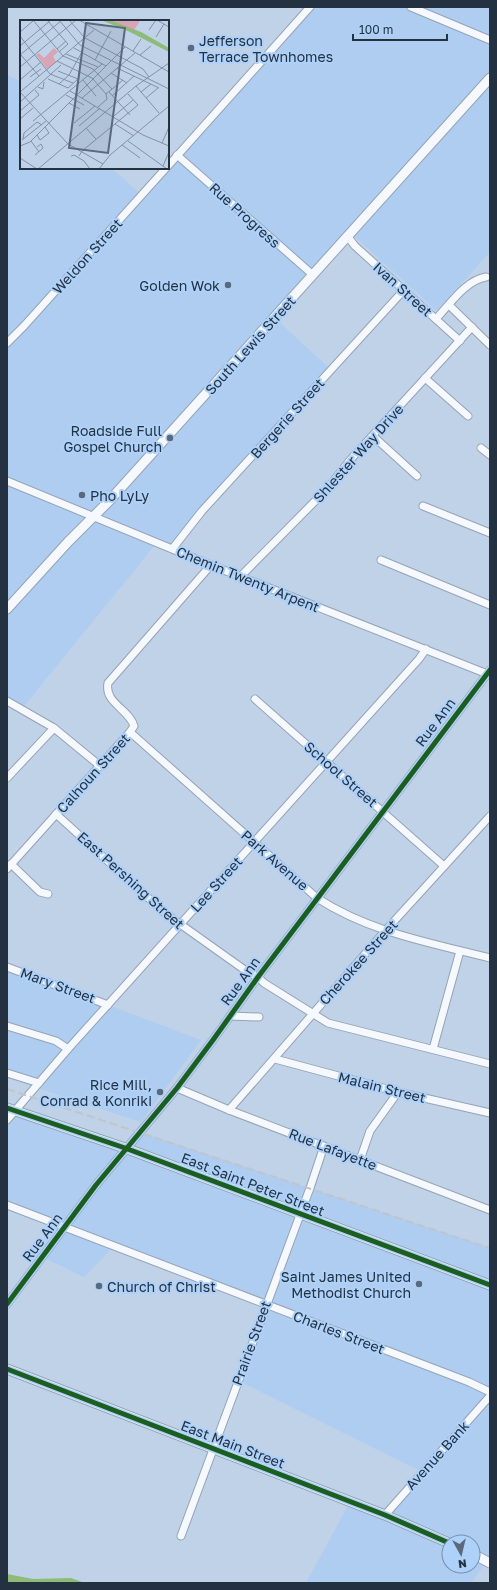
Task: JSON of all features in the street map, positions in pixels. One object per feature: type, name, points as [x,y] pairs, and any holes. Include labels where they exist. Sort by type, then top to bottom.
[{"type":"main road","name":"South Lewis Street","points":[[7,609],[92,517],[110,500],[490,78]]},
{"type":"main road","name":"East Saint Peter Street","points":[[11,1109],[125,1148],[490,1285]]},
{"type":"main road","name":"East Main Street","points":[[7,1369],[385,1515],[441,1540]]},
{"type":"street","points":[[169,165],[310,7]]},
{"type":"street","points":[[411,7],[490,40]]},
{"type":"street","name":"Rue Progress","points":[[178,155],[313,275]]},
{"type":"street","name":"Weldon Street","points":[[7,343],[165,169]]},
{"type":"street","name":"Ivan Street","points":[[348,237],[355,246],[460,341]]},
{"type":"street","points":[[436,319],[471,283],[479,278],[486,277]]},
{"type":"street","name":"Bergerie Street","points":[[173,548],[202,511],[404,290]]},
{"type":"street","points":[[449,305],[490,345]]},
{"type":"street","name":"Shlester Way Drive","points":[[241,576],[327,489],[425,378],[472,328]]},
{"type":"street","points":[[425,378],[468,416]]},
{"type":"street","points":[[373,436],[417,476]]},
{"type":"street","points":[[481,448],[490,455]]},
{"type":"street","name":"Chemin Twenty Arpent","points":[[7,481],[92,517],[173,548],[211,565],[489,673]]},
{"type":"street","points":[[423,506],[490,533]]},
{"type":"street","points":[[381,560],[490,605]]},
{"type":"street","name":"Calhoun Street","points":[[9,866],[130,732],[134,726],[132,719],[109,698],[106,690],[108,683],[211,565]]},
{"type":"street","name":"Lee Street","points":[[7,1120],[11,1109],[39,1083],[253,842],[414,665],[426,649]]},
{"type":"street","name":"Rue Ann","points":[[7,1304],[125,1148],[176,1088],[317,898],[489,673]]},
{"type":"street","name":"School Street","points":[[255,699],[444,866]]},
{"type":"street","points":[[7,701],[54,728],[99,765]]},
{"type":"street","points":[[7,778],[54,728]]},
{"type":"street","name":"Park Avenue","points":[[130,732],[317,898],[333,909],[386,930],[490,958]]},
{"type":"street","name":"East Pershing Street","points":[[56,814],[180,925],[249,974],[258,977],[312,1014],[328,1023],[490,1064]]},
{"type":"street","name":"Cherokee Street","points":[[229,1110],[386,930],[490,816]]},
{"type":"street","points":[[9,866],[40,892],[48,894]]},
{"type":"street","points":[[433,1050],[460,951]]},
{"type":"street","name":"Mary Street","points":[[7,967],[108,1005]]},
{"type":"street","points":[[230,1016],[259,1017]]},
{"type":"street","points":[[7,1026],[56,1041],[68,1049]]},
{"type":"street","name":"Malain Street","points":[[275,1059],[398,1092],[490,1113]]},
{"type":"street","points":[[7,1073],[39,1083]]},
{"type":"street","name":"Rue Lafayette","points":[[176,1088],[229,1110],[490,1210]]},
{"type":"street","points":[[360,1160],[370,1131],[398,1092]]},
{"type":"street","name":"Prairie Street","points":[[181,1536],[324,1146]]},
{"type":"street","name":"Charles Street","points":[[7,1206],[469,1382],[490,1392]]},
{"type":"street","name":"Avenue Bank","points":[[385,1515],[490,1396]]},
{"type":"shaded area","points":[[311,7],[408,7],[490,42],[490,252],[437,311],[351,233],[279,322],[328,367],[171,545],[159,540],[24,706],[13,701],[7,707],[7,75],[20,82],[20,169],[112,169],[142,195],[165,169],[169,169],[169,165]]},
{"type":"shaded area","points":[[417,7],[490,7],[490,37]]},
{"type":"shaded area","points":[[7,967],[201,1040],[141,1122],[7,1078]]},
{"type":"shaded area","points":[[16,1111],[125,1148],[139,1132],[490,1248],[490,1568],[483,1566],[481,1569],[481,1534],[441,1534],[441,1574],[477,1574],[471,1583],[306,1583],[350,1502],[385,1515],[422,1472],[237,1380],[265,1304],[111,1249],[84,1277],[42,1257],[64,1227],[7,1205],[7,1120]]},
{"type":"shaded area","points":[[7,1574],[33,1579],[71,1578],[85,1583],[7,1583]]},
{"type":"railway","points":[[7,1089],[490,1248]]},
{"type":"cycle path","points":[[7,1304],[96,1185],[177,1088],[258,977],[490,670]]},
{"type":"cycle path","points":[[7,1108],[125,1148],[490,1285]]},
{"type":"cycle path","points":[[7,1369],[385,1515],[441,1540]]},
{"type":"place","name":"Jefferson Terrace Townhomes","points":[[191,48]]},
{"type":"place","name":"Golden Wok","points":[[228,285]]},
{"type":"place","name":"Roadside Full Gospel Church","points":[[170,438]]},
{"type":"place","name":"Pho LyLy","points":[[82,495]]},
{"type":"place","name":"Rice Mill, Conrad & Konriki","points":[[160,1092]]},
{"type":"place","name":"Saint James United Methodist Church","points":[[419,1284]]},
{"type":"place","name":"Church of Christ","points":[[99,1286]]}]
